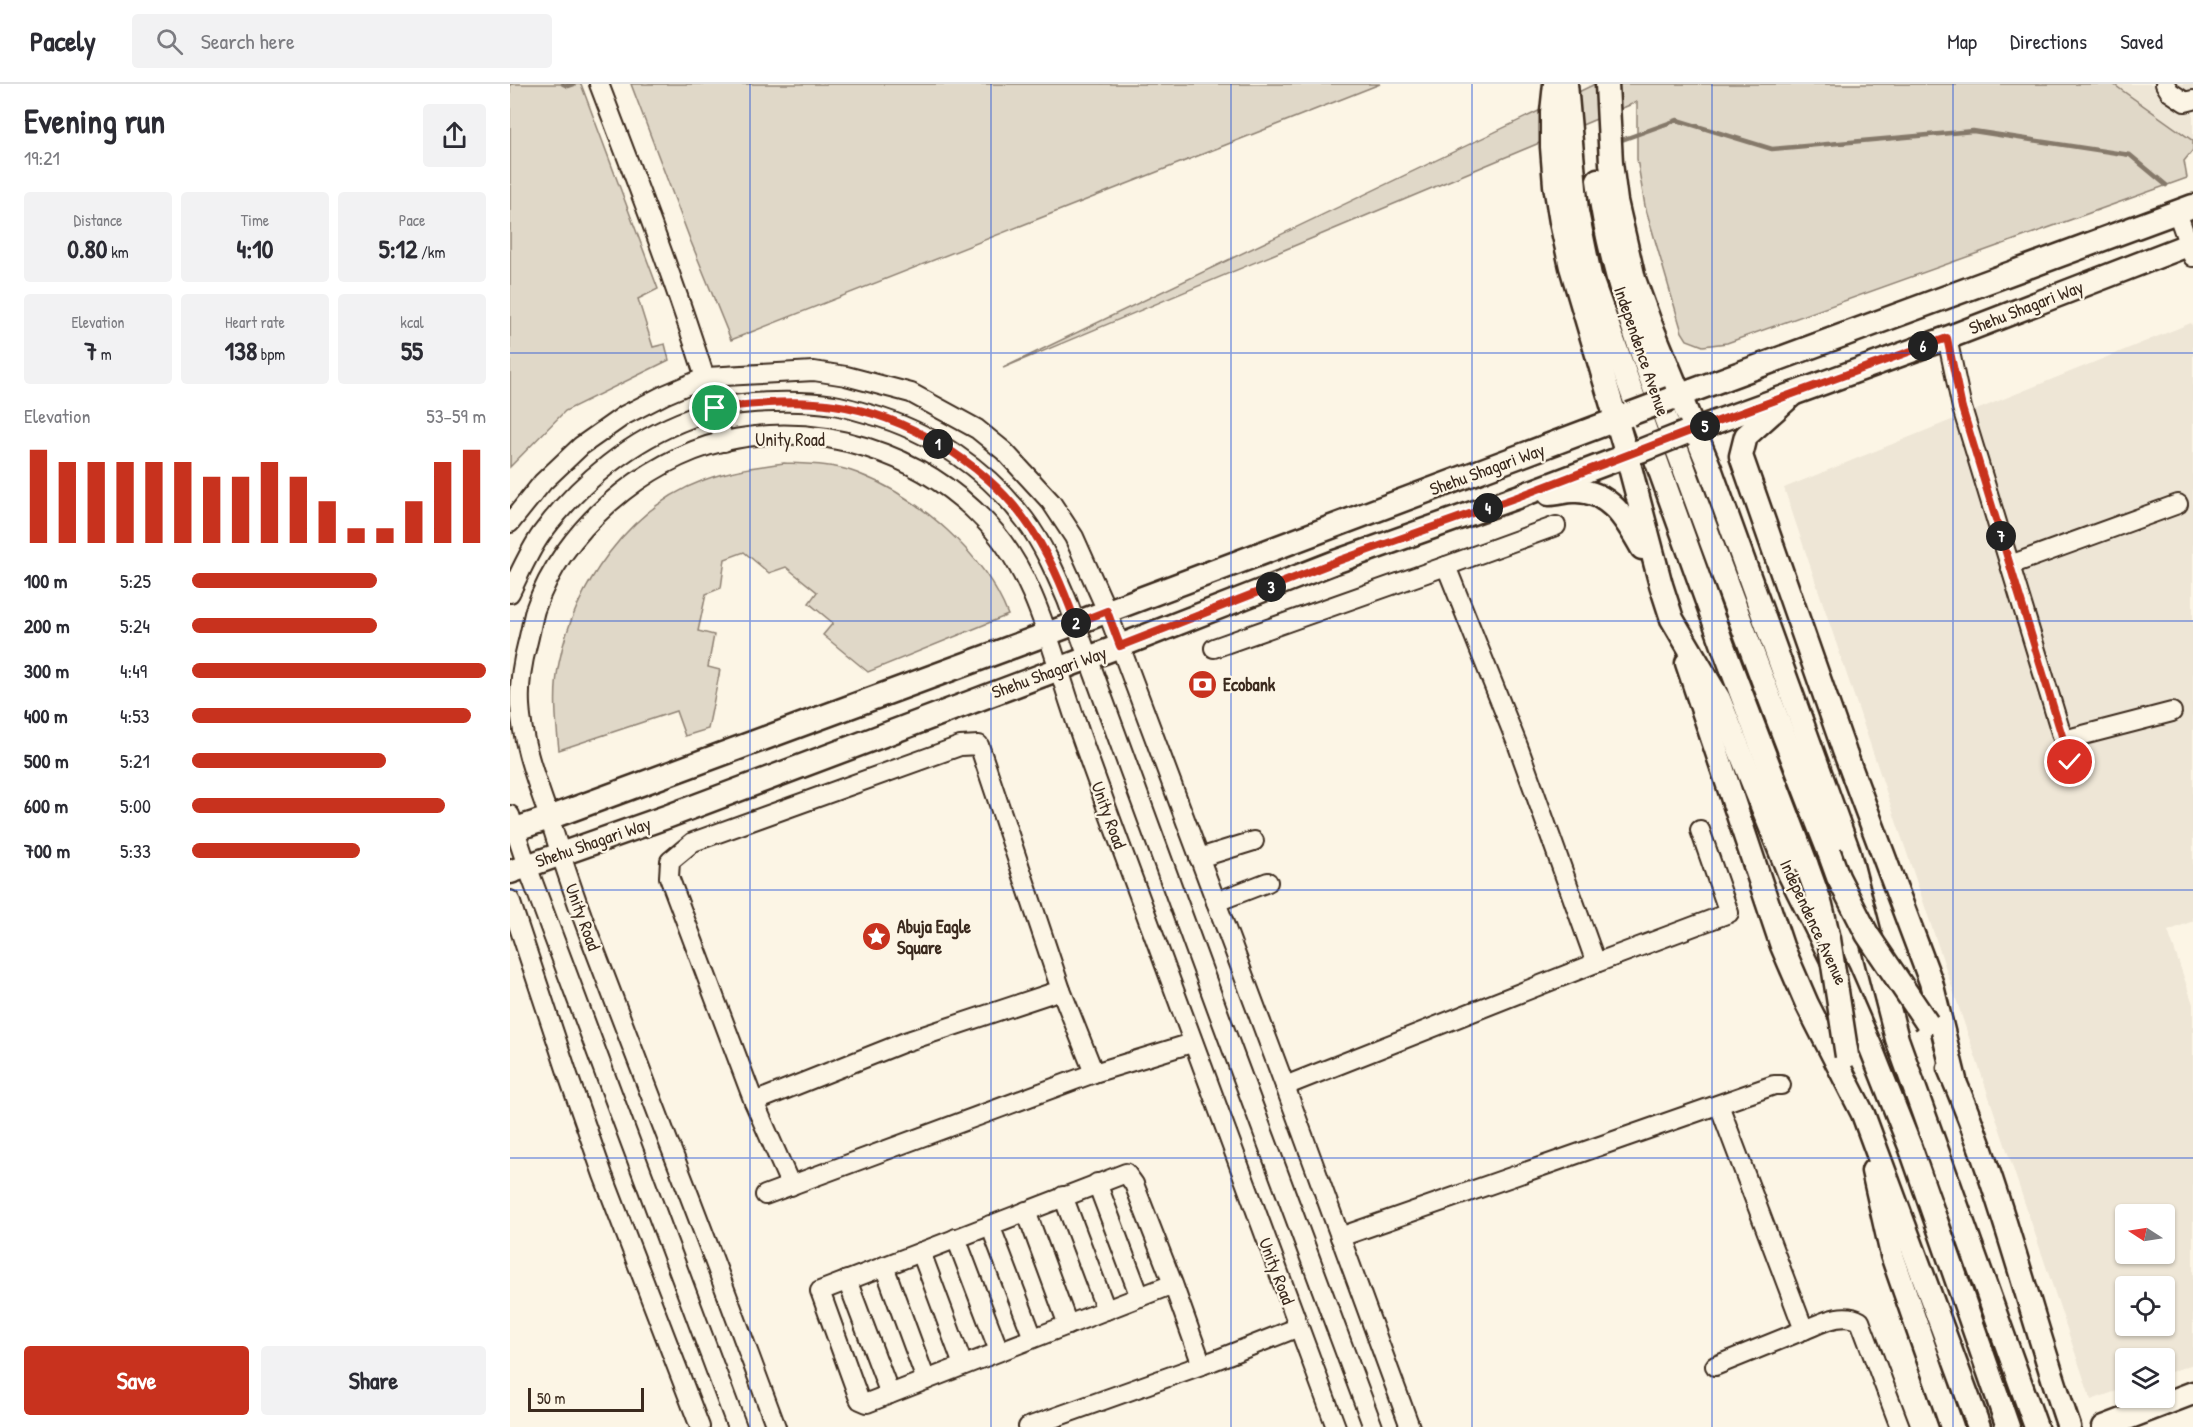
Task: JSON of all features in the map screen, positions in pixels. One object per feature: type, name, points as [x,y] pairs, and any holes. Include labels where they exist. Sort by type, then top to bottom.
[{"type":"main road","name":"Independence Avenue","points":[[1555,84],[1552,147],[1559,213],[1570,267],[1634,454],[1661,585],[1672,619],[1719,699],[1789,873],[1838,972],[1871,1048],[1911,1149],[2008,1427]]},
{"type":"main road","name":"Independence Avenue","points":[[1566,84],[1577,212],[1590,276],[1722,646],[1821,905],[1829,939],[1842,1058]]},
{"type":"main road","name":"Independence Avenue","points":[[1597,84],[1598,175],[1603,223],[1614,268],[1647,367],[1776,718],[1838,877],[1867,934],[1910,994],[1933,1020],[1964,1103],[2015,1255],[2042,1349],[2069,1427]]},
{"type":"main road","points":[[1607,84],[1611,163],[1624,241],[1634,279],[1675,397],[1719,493],[1848,850],[1897,1039],[2036,1427]]},
{"type":"main road","name":"Shehu Shagari Way","points":[[511,825],[549,818],[2185,209]]},
{"type":"main road","name":"Shehu Shagari Way","points":[[519,869],[669,816],[1120,646],[1335,562],[2191,248]]},
{"type":"main road","points":[[1793,394],[1746,436],[1741,456],[1845,753],[1931,982],[1933,1020]]},
{"type":"main road","points":[[1520,496],[1572,490],[1584,491],[1605,499],[1628,523],[1661,585]]},
{"type":"main road","points":[[1672,619],[1786,956],[1807,1004],[1842,1058],[1979,1427]]},
{"type":"main road","points":[[1863,1114],[1881,1214],[1892,1255],[1952,1427]]},
{"type":"main road","points":[[2104,1427],[2193,1393]]},
{"type":"street","points":[[599,84],[706,377],[724,442]]},
{"type":"street","points":[[2165,84],[2170,92],[2185,102],[2193,100]]},
{"type":"street","points":[[2185,209],[2191,248]]},
{"type":"street","points":[[1947,338],[1962,408],[2070,762]]},
{"type":"street","points":[[510,523],[543,482],[581,446],[625,414],[706,377],[814,371],[846,375],[910,393],[977,429],[1004,451],[1051,502],[1074,537],[1107,611],[1410,1427]]},
{"type":"street","name":"Unity Road","points":[[510,593],[541,534],[568,501],[601,470],[642,441],[715,408],[782,403],[836,405],[881,417],[914,430],[943,446],[973,466],[1002,493],[1025,520],[1043,549],[1076,623],[1373,1427]]},
{"type":"street","name":"Unity Road","points":[[776,1427],[560,854],[526,747],[520,703],[523,661],[536,608],[558,564],[588,523],[620,493],[652,470],[687,454],[724,442],[756,437],[815,435],[847,441],[910,464],[960,498],[988,524],[1010,551],[1047,634],[1070,706],[1191,1043],[1336,1427]]},
{"type":"street","points":[[2010,565],[2178,504]]},
{"type":"street","points":[[1214,648],[1556,526]]},
{"type":"street","points":[[1446,566],[1518,747],[1596,963]]},
{"type":"street","points":[[2064,740],[2172,712]]},
{"type":"street","points":[[790,1186],[754,1101],[669,877],[670,861],[693,842],[960,746],[979,745],[1061,990],[1094,1073]]},
{"type":"street","name":"Unity Road","points":[[511,825],[519,869],[737,1427]]},
{"type":"street","points":[[1285,1086],[1729,913],[1700,830]]},
{"type":"street","points":[[1199,858],[1254,841]]},
{"type":"street","points":[[1216,902],[1268,882]]},
{"type":"street","points":[[510,900],[603,1175],[700,1427]]},
{"type":"street","points":[[754,1101],[905,1042],[1061,990]]},
{"type":"street","points":[[765,1195],[1094,1073],[1191,1043]]},
{"type":"street","points":[[1340,1237],[1774,1085],[1781,1085]]},
{"type":"street","points":[[1719,1106],[1804,1330]]},
{"type":"street","points":[[1173,1284],[867,1403],[860,1400],[854,1386],[820,1291],[1126,1173],[1134,1184],[1173,1284],[1203,1365]]},
{"type":"street","points":[[1097,1183],[1140,1297]]},
{"type":"street","points":[[1063,1196],[1106,1310]]},
{"type":"street","points":[[1026,1211],[1068,1325]]},
{"type":"street","points":[[990,1225],[1033,1338]]},
{"type":"street","points":[[956,1238],[999,1352]]},
{"type":"street","points":[[921,1252],[963,1365]]},
{"type":"street","points":[[884,1266],[926,1380]]},
{"type":"street","points":[[847,1280],[890,1394]]},
{"type":"street","points":[[1715,1366],[1842,1316],[1851,1316],[1860,1321],[1900,1427]]},
{"type":"street","points":[[1028,1427],[1203,1365],[1299,1327]]},
{"type":"shaded area","points":[[510,84],[581,84],[658,289],[638,299],[653,347],[665,344],[669,360],[565,411],[510,467]]},
{"type":"shaded area","points":[[631,84],[1380,84],[731,340]]},
{"type":"shaded area","points":[[1595,84],[2113,84],[2193,141],[2193,150],[2184,161],[2187,178],[1727,343],[1703,346],[1687,340],[1682,332],[1645,206],[1637,159],[1637,102],[1003,368]]},
{"type":"shaded area","points":[[2113,84],[2193,84],[2193,141]]},
{"type":"shaded area","points":[[2191,323],[2193,328],[2193,921],[2168,931],[2193,1004],[2193,1364],[2175,1370],[2175,1348],[2115,1348],[2115,1392],[2091,1400],[1784,488]]},
{"type":"shaded area","points":[[784,463],[821,465],[849,470],[880,483],[926,512],[966,549],[983,570],[1008,615],[868,672],[823,635],[833,623],[809,603],[817,592],[786,567],[769,573],[744,552],[725,559],[721,588],[706,594],[698,631],[714,635],[708,667],[720,670],[708,729],[685,736],[676,711],[559,750],[556,718],[557,674],[566,634],[591,579],[609,554],[629,530],[651,510],[677,493],[704,480],[724,474]]},
{"type":"waterway","points":[[563,84],[568,86],[574,84]]},
{"type":"waterway","points":[[1619,141],[1677,120],[1772,149],[1973,131],[2130,155],[2166,185]]},
{"type":"place","name":"Ecobank","points":[[1202,684]]},
{"type":"place","name":"Abuja Eagle Square","points":[[876,936]]},
{"type":"route","points":[[715,408],[782,403],[836,405],[881,417],[914,430],[943,446],[973,466],[1002,493],[1025,520],[1043,549],[1076,623],[1107,611],[1120,646],[1335,562],[1947,338],[1962,408],[2070,762]]}]
